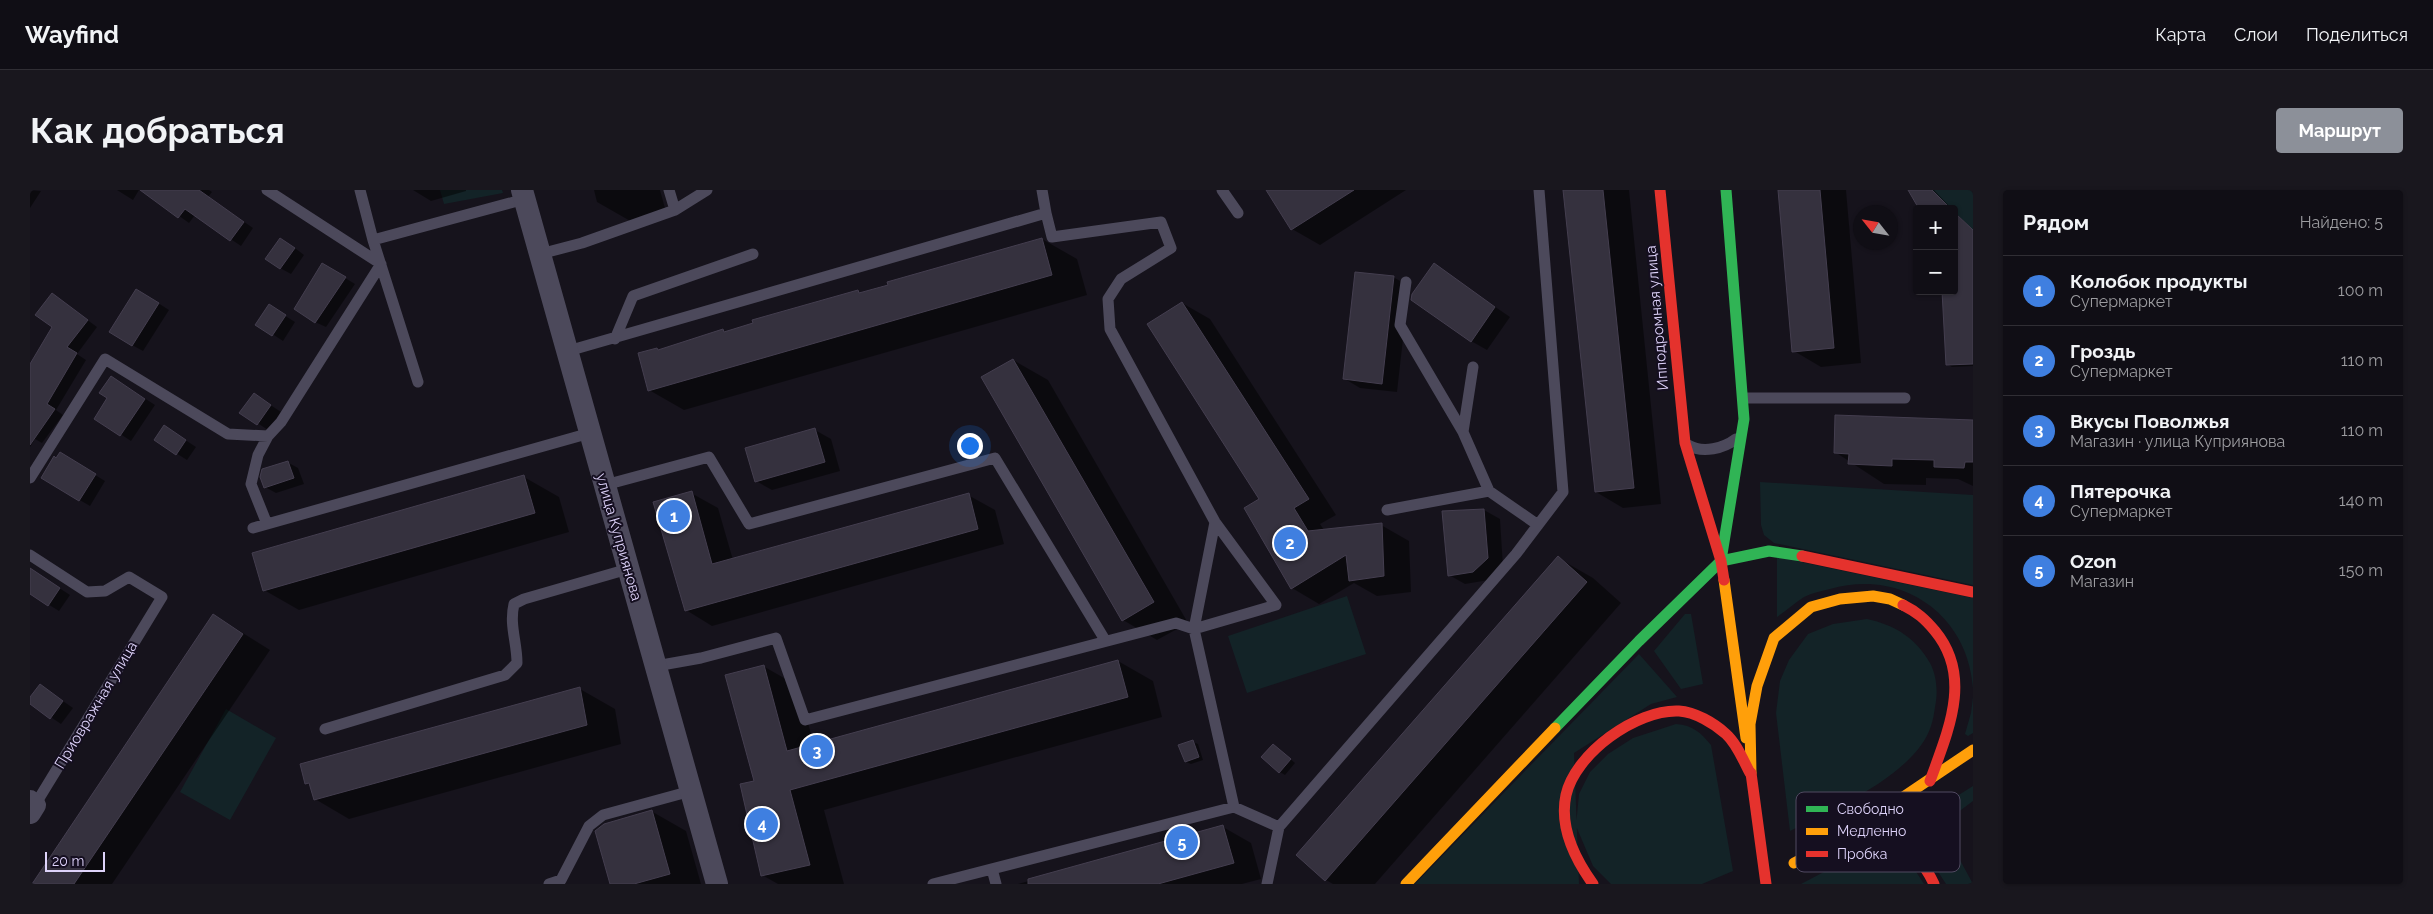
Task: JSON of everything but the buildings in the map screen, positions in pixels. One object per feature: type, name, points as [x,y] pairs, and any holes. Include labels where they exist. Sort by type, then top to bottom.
[{"type":"street","name":"Ипподромная улица","points":[[1660,190],[1685,443],[1721,561]]},
{"type":"street","points":[[1726,190],[1744,419],[1721,561],[1766,884]]},
{"type":"street","name":"улица Куприянова","points":[[524,194],[717,884]]},
{"type":"street","points":[[1406,884],[1638,641],[1721,561],[1769,551],[1788,553],[1973,592]]},
{"type":"street","points":[[1751,773],[1750,724],[1757,686],[1774,638],[1811,607],[1840,599],[1873,596],[1904,604],[1919,613],[1944,640],[1957,668],[1958,695],[1955,712],[1930,781]]},
{"type":"street","points":[[1593,884],[1580,868],[1572,851],[1566,827],[1566,795],[1578,769],[1602,742],[1628,726],[1655,715],[1682,712],[1710,722],[1728,735],[1751,773]]},
{"type":"street","points":[[1913,792],[1973,750]]},
{"type":"street","points":[[1928,872],[1934,884]]},
{"type":"lane","points":[[267,190],[381,264]]},
{"type":"lane","points":[[360,190],[373,240],[418,382]]},
{"type":"lane","points":[[669,190],[675,210]]},
{"type":"lane","points":[[540,254],[582,243],[675,210],[708,190]]},
{"type":"lane","points":[[656,666],[701,658],[776,638],[804,720],[1105,640],[1176,623],[1194,629],[1276,605],[1215,522],[1110,329],[1108,299],[1121,278],[1171,248],[1161,222],[1052,236],[1042,190]]},
{"type":"lane","points":[[1222,190],[1238,213]]},
{"type":"lane","points":[[1267,884],[1279,827],[1516,554],[1563,492],[1539,190]]},
{"type":"lane","points":[[373,240],[524,194]]},
{"type":"lane","points":[[568,351],[615,339],[1046,213]]},
{"type":"lane","points":[[615,339],[633,296],[753,254]]},
{"type":"lane","points":[[267,524],[251,484],[258,455],[268,436],[281,422],[381,264]]},
{"type":"lane","points":[[1406,282],[1400,325],[1463,432],[1489,491],[1538,525]]},
{"type":"lane","points":[[30,478],[105,359],[228,434],[268,436]]},
{"type":"lane","points":[[1463,432],[1473,368]]},
{"type":"lane","points":[[1743,398],[1905,398]]},
{"type":"lane","points":[[1685,443],[1701,449],[1726,446],[1738,437],[1744,419]]},
{"type":"lane","points":[[253,528],[590,433]]},
{"type":"lane","points":[[605,485],[709,457],[749,524],[995,458],[1105,640]]},
{"type":"lane","points":[[1387,510],[1489,491]]},
{"type":"lane","points":[[1215,522],[1194,629],[1234,806]]},
{"type":"lane","name":"Приовражная улица","points":[[30,555],[86,592],[104,592],[129,577],[162,597],[32,806]]},
{"type":"lane","points":[[324,729],[505,675],[517,663],[517,649],[510,619],[514,604],[524,599],[628,569]]},
{"type":"lane","points":[[549,884],[561,880],[589,826],[603,815],[691,790]]},
{"type":"lane","points":[[933,884],[1234,806],[1279,827]]},
{"type":"lane","points":[[992,869],[996,884]]},
{"type":"shaded area","points":[[440,190],[502,190],[503,193],[444,204]]},
{"type":"shaded area","points":[[1932,190],[1973,190],[1973,230],[1958,216],[1958,205],[1947,205]]},
{"type":"shaded area","points":[[1760,482],[1973,495],[1973,585],[1774,543],[1764,535],[1761,525]]},
{"type":"shaded area","points":[[1777,557],[1973,598],[1973,688],[1968,662],[1959,638],[1944,619],[1926,603],[1905,592],[1882,585],[1856,584],[1830,589],[1804,597],[1777,617]]},
{"type":"shaded area","points":[[1347,596],[1366,654],[1247,693],[1228,636]]},
{"type":"shaded area","points":[[1685,614],[1691,614],[1703,684],[1681,689],[1654,651]]},
{"type":"shaded area","points":[[1867,619],[1896,629],[1918,646],[1930,663],[1934,673],[1937,690],[1933,717],[1931,726],[1922,743],[1909,760],[1871,789],[1866,792],[1796,792],[1796,828],[1790,831],[1776,713],[1780,681],[1789,660],[1808,634],[1833,624]]},
{"type":"shaded area","points":[[1639,654],[1677,697],[1651,704],[1574,753],[1579,884],[1415,884]]},
{"type":"shaded area","points":[[1973,697],[1973,733],[1968,736],[1965,734]]},
{"type":"shaded area","points":[[226,709],[276,738],[230,820],[180,792]]},
{"type":"shaded area","points":[[1676,724],[1696,730],[1711,745],[1733,871],[1702,884],[1611,884],[1593,866],[1576,826],[1579,794],[1590,772],[1608,754],[1633,738]]},
{"type":"shaded area","points":[[1973,786],[1973,801],[1960,811],[1960,794]]},
{"type":"shaded area","points":[[1960,860],[1973,884],[1946,884],[1938,872],[1960,872]]},
{"type":"shaded area","points":[[1824,872],[1916,872],[1924,884],[1801,884]]},
{"type":"traffic: fast","points":[[1722,554],[1744,419],[1726,190]]},
{"type":"traffic: fast","points":[[1555,728],[1639,641],[1721,561],[1769,551],[1802,556]]},
{"type":"traffic: slow","points":[[1724,580],[1746,738]]},
{"type":"traffic: slow","points":[[1751,773],[1750,724],[1757,686],[1774,638],[1811,607],[1840,599],[1873,596],[1890,599],[1903,605]]},
{"type":"traffic: slow","points":[[1406,884],[1555,728]]},
{"type":"traffic: slow","points":[[1911,792],[1973,750]]},
{"type":"traffic: jam","points":[[1660,190],[1685,443],[1721,561],[1724,580]]},
{"type":"traffic: jam","points":[[1802,556],[1973,592]]},
{"type":"traffic: jam","points":[[1903,605],[1920,616],[1935,631],[1946,649],[1953,667],[1955,685],[1950,724],[1930,781]]},
{"type":"traffic: jam","points":[[1593,884],[1580,864],[1570,842],[1564,807],[1566,795],[1581,764],[1610,737],[1627,726],[1662,712],[1679,711],[1691,713],[1716,726],[1730,738],[1737,747],[1750,773]]},
{"type":"traffic: jam","points":[[1751,773],[1766,884]]},
{"type":"traffic: jam","points":[[1928,872],[1934,884]]},
{"type":"place","name":"Колобок продукты","points":[[674,516]]},
{"type":"place","name":"Гроздь","points":[[1290,543]]},
{"type":"place","name":"Вкусы Поволжья","points":[[817,751]]},
{"type":"place","name":"Пятерочка","points":[[762,824]]},
{"type":"place","name":"Ozon","points":[[1182,842]]}]
